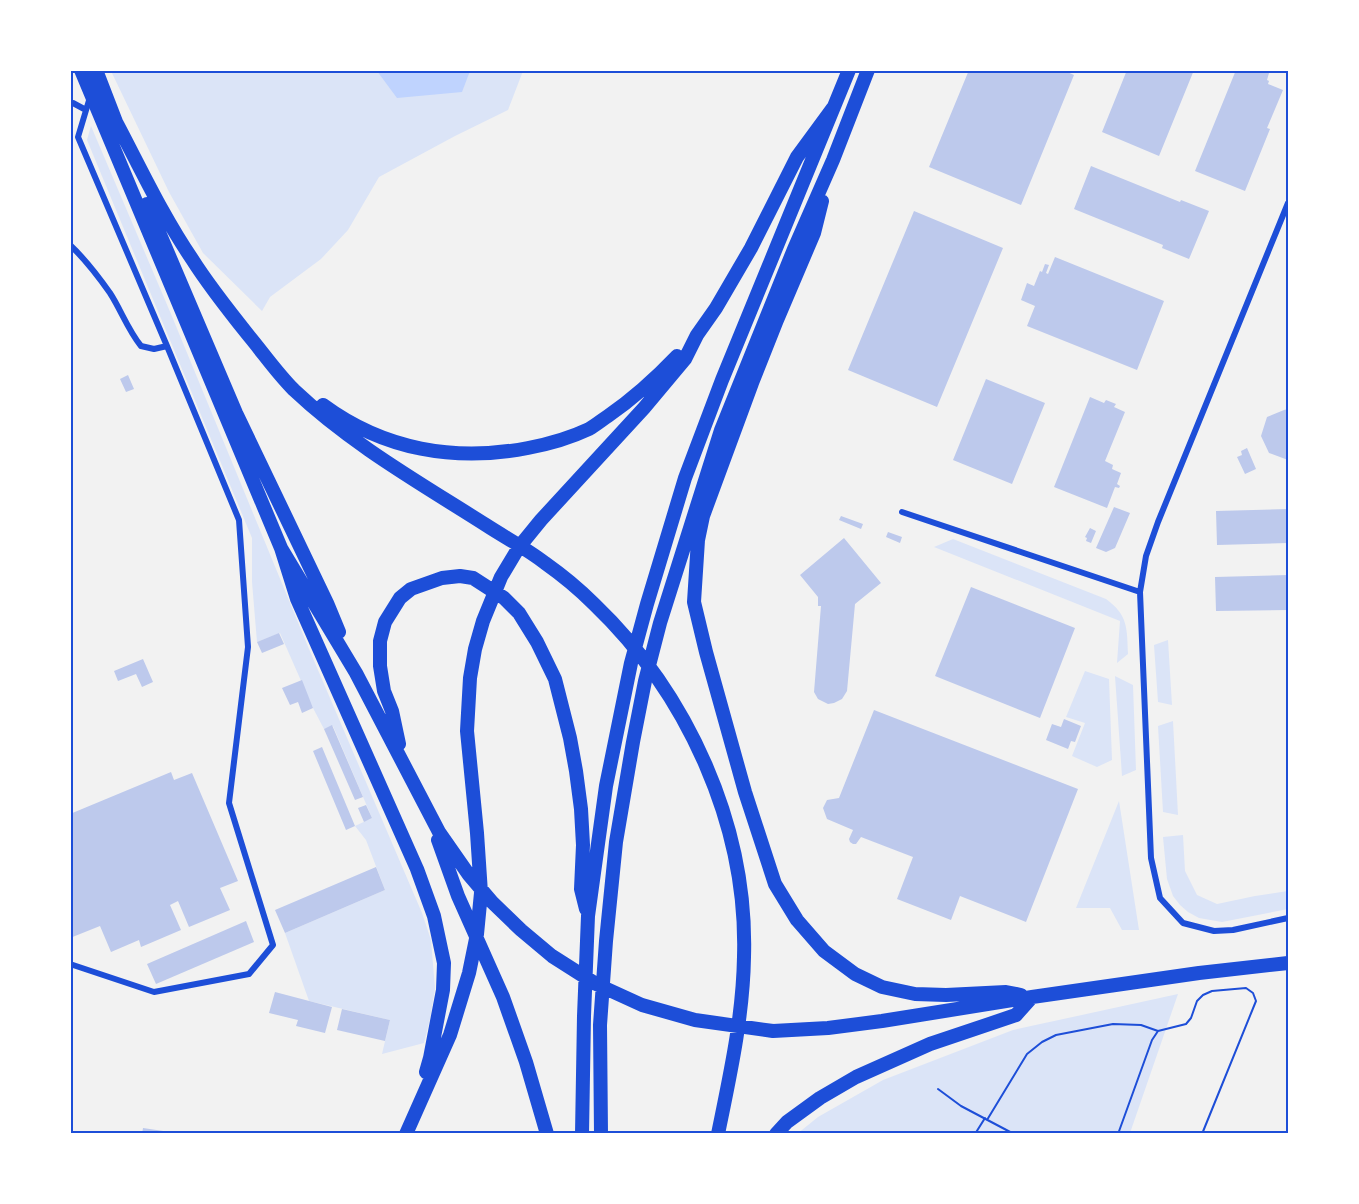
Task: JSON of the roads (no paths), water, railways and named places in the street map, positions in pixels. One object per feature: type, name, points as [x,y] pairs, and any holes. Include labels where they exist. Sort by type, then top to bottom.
[{"type":"highway","points":[[81,70],[281,548],[297,599],[417,869],[434,915],[444,963],[443,990],[430,1058],[409,1128]]},
{"type":"highway","points":[[96,70],[145,199],[236,413],[327,603],[356,673]]},
{"type":"highway","points":[[582,1134],[588,916],[606,786],[631,663],[685,478],[709,413],[849,70]]},
{"type":"highway","points":[[601,1134],[600,1025],[606,941],[616,842],[645,681],[660,623],[721,430],[868,70]]},
{"type":"highway","points":[[409,1128],[450,1035],[469,973],[477,934],[481,893],[467,731],[470,678],[483,621],[501,577],[510,561],[541,520],[644,408],[685,359],[697,335],[752,248],[797,157],[833,108]]},
{"type":"highway","points":[[115,120],[191,259],[280,375],[332,423],[377,455],[544,562],[594,603],[642,658],[673,700],[693,738],[722,808],[734,850],[742,907],[744,954],[742,998],[718,1134]]},
{"type":"highway","points":[[833,160],[814,233],[752,383],[703,516],[698,540],[694,602],[745,792],[774,884],[797,921],[824,951],[855,974],[882,987],[915,994],[1006,992],[1032,997]]},
{"type":"highway","points":[[253,341],[319,402],[357,427],[411,447],[462,455],[503,453],[544,445],[590,428],[630,401],[653,381],[697,335]]},
{"type":"highway","points":[[281,548],[356,673],[440,832],[469,875],[492,902],[552,956],[596,984],[642,1005],[694,1020],[773,1030],[828,1028],[1199,973],[1288,963]]},
{"type":"highway","points":[[402,761],[380,666],[380,641],[385,622],[400,598],[411,589],[442,578],[460,576],[473,578],[504,598],[519,613],[537,642],[555,679],[570,738],[581,809],[583,845],[581,890],[588,916]]},
{"type":"highway","points":[[428,809],[458,896],[503,997],[526,1062],[547,1134]]},
{"type":"highway","points":[[776,1134],[786,1122],[820,1098],[856,1077],[930,1044],[1016,1015],[1032,997]]},
{"type":"street","points":[[70,964],[154,992],[249,974],[273,945],[229,803],[248,647],[239,520],[78,137],[91,94]]},
{"type":"street","points":[[70,104],[73,103],[86,110]]},
{"type":"street","points":[[1288,203],[1158,522],[1146,556],[1140,592],[1151,858],[1160,898],[1183,923],[1214,931],[1233,930],[1288,918]]},
{"type":"street","points":[[70,245],[83,258],[110,294],[141,346],[154,349],[167,346]]},
{"type":"street","points":[[902,513],[1140,592]]},
{"type":"water","points":[[377,71],[470,71],[462,92],[397,98]]}]
